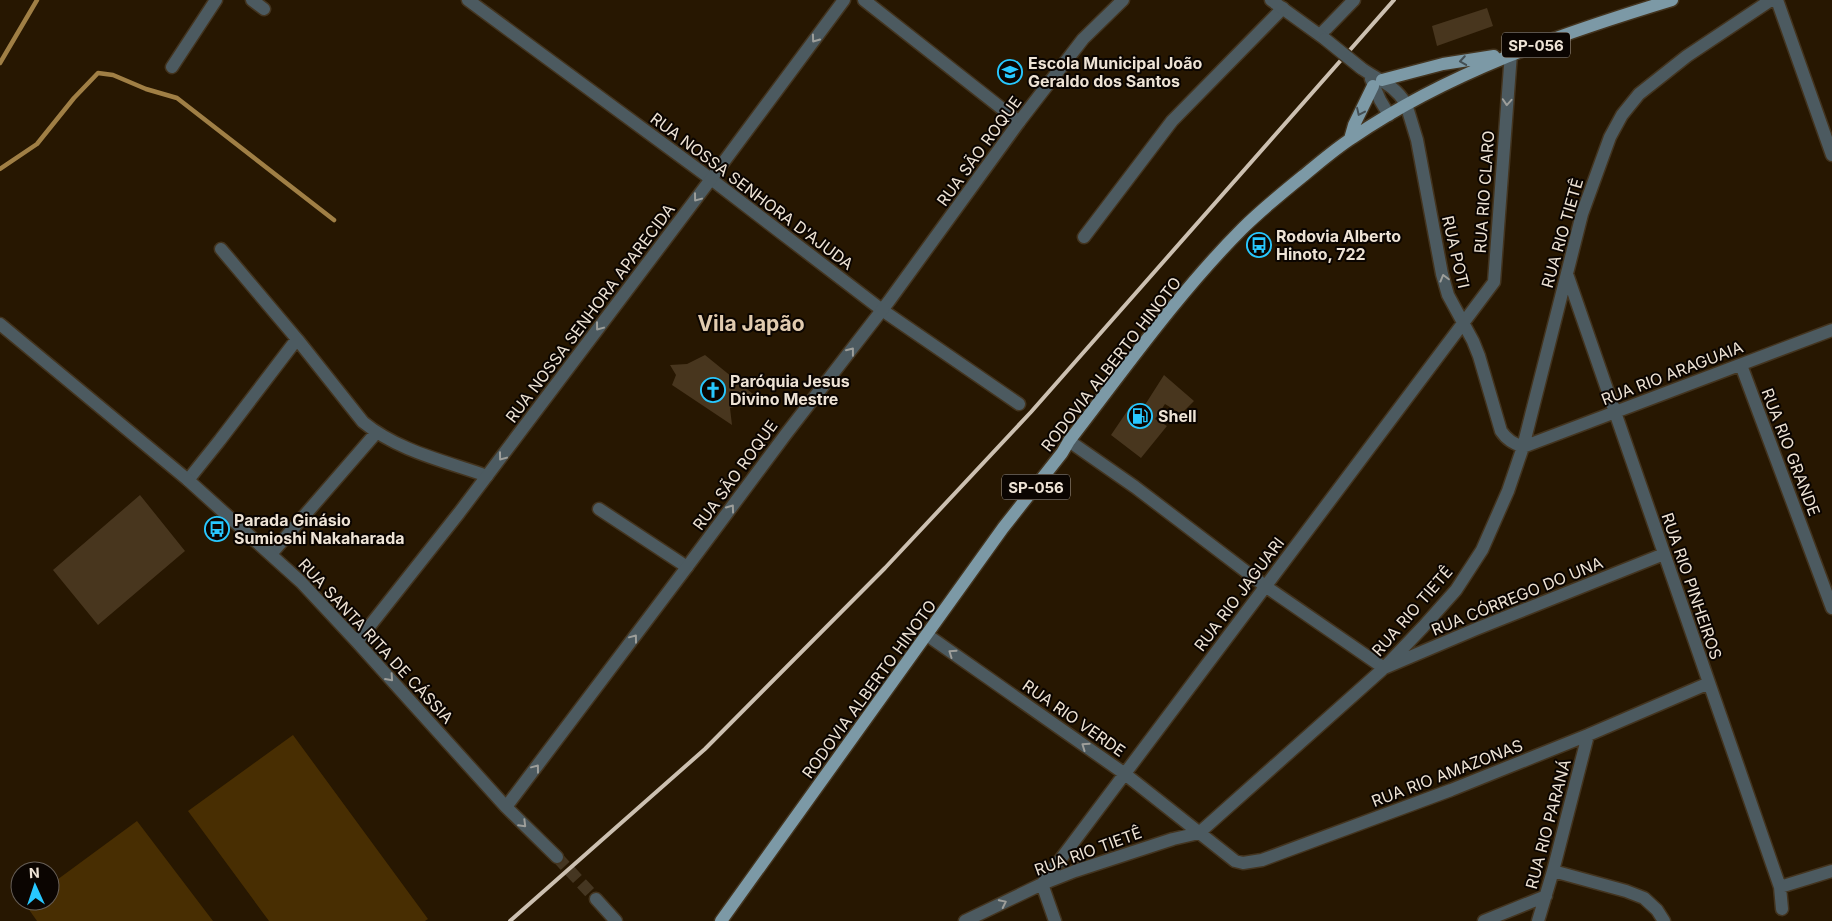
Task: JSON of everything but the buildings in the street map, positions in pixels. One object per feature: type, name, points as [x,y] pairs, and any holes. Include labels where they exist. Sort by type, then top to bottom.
[{"type":"main road","name":"RODOVIA ALBERTO HINOTO","points":[[721,921],[1004,528],[1062,453],[1069,441],[1150,335],[1242,228],[1276,198],[1350,139],[1406,104],[1459,76],[1511,54],[1596,23],[1672,0]]},
{"type":"main road","points":[[1350,139],[1371,77],[1511,54]]},
{"type":"street","points":[[172,67],[216,0]]},
{"type":"street","points":[[252,0],[264,9]]},
{"type":"street","name":"RUA NOSSA SENHORA D'AJUDA","points":[[468,0],[711,179],[882,310],[1020,404]]},
{"type":"street","name":"RUA NOSSA SENHORA APARECIDA","points":[[357,642],[487,476],[844,0]]},
{"type":"street","points":[[864,0],[1019,122]]},
{"type":"street","name":"RUA SÃO ROQUE","points":[[506,807],[786,434],[882,310],[1019,122],[1083,39],[1123,0]]},
{"type":"street","points":[[1271,0],[1322,37],[1371,77],[1399,92],[1406,104]]},
{"type":"street","points":[[1322,37],[1354,0]]},
{"type":"street","name":"RUA RIO TIETÊ","points":[[965,921],[1042,884],[1075,871],[1164,842],[1199,833],[1384,668],[1456,590],[1482,550],[1508,491],[1523,447],[1582,214],[1610,137],[1622,115],[1639,94],[1687,56],[1771,0]]},
{"type":"street","points":[[1776,0],[1832,155]]},
{"type":"street","points":[[1084,237],[1172,121],[1283,8]]},
{"type":"street","name":"RUA RIO CLARO","points":[[1463,323],[1494,282],[1511,54]]},
{"type":"street","points":[[1371,77],[1389,114]]},
{"type":"street","name":"RUA POTI","points":[[1406,104],[1417,140],[1442,274],[1448,295],[1479,356],[1501,431],[1505,438],[1523,447]]},
{"type":"street","points":[[221,249],[297,339],[363,422],[376,433],[396,444],[487,476]]},
{"type":"street","name":"RUA RIO PINHEIROS","points":[[1567,274],[1780,887],[1782,909]]},
{"type":"street","name":"RUA RIO JAGUARI","points":[[1042,884],[1463,323]]},
{"type":"street","name":"RUA SANTA RITA DE CÁSSIA","points":[[0,324],[188,480],[301,582],[506,807],[557,857]]},
{"type":"street","name":"RUA RIO ARAGUAIA","points":[[1523,447],[1832,330]]},
{"type":"street","points":[[188,480],[297,339]]},
{"type":"street","name":"RUA RIO GRANDE","points":[[1741,364],[1832,608]]},
{"type":"street","points":[[271,554],[376,433]]},
{"type":"street","points":[[1069,441],[1142,493],[1265,586],[1384,668]]},
{"type":"street","points":[[599,508],[687,567]]},
{"type":"street","name":"RUA CÓRREGO DO UNA","points":[[1384,668],[1664,554]]},
{"type":"street","name":"RUA RIO VERDE","points":[[927,635],[1125,774],[1199,833]]},
{"type":"street","name":"RUA RIO AMAZONAS","points":[[1199,833],[1235,861],[1243,863],[1262,860],[1451,790],[1588,735],[1709,683]]},
{"type":"street","name":"RUA RIO PARANÁ","points":[[1538,921],[1553,871],[1588,735]]},
{"type":"street","points":[[1553,871],[1626,891],[1644,898],[1658,910],[1664,921]]},
{"type":"street","points":[[1780,887],[1832,871]]},
{"type":"street","points":[[1042,884],[1055,921]]},
{"type":"street","points":[[1484,921],[1546,896]]},
{"type":"street","points":[[596,899],[616,921]]},
{"type":"shaded area","points":[[293,735],[428,919],[425,921],[269,921],[188,811]]},
{"type":"shaded area","points":[[137,821],[213,921],[37,921],[30,911],[60,911],[60,878]]},
{"type":"waterway","points":[[0,63],[37,0]]},
{"type":"waterway","points":[[0,169],[37,144],[74,98],[98,73],[113,75],[146,89],[177,98],[334,220]]},
{"type":"tunnel","points":[[557,857],[596,899]]},
{"type":"railway","points":[[510,921],[705,749],[885,568],[1031,412],[1394,0]]},
{"type":"place","name":"Escola Municipal João Geraldo dos Santos","points":[[1010,72]]},
{"type":"place","name":"Rodovia Alberto Hinoto, 722","points":[[1259,245]]},
{"type":"place","name":"Paróquia Jesus Divino Mestre","points":[[713,390]]},
{"type":"place","name":"Shell","points":[[1140,416]]},
{"type":"place","name":"Parada Ginásio Sumioshi Nakaharada","points":[[217,529]]},
{"type":"district","name":"Vila Japão","points":[[751,323]]}]
